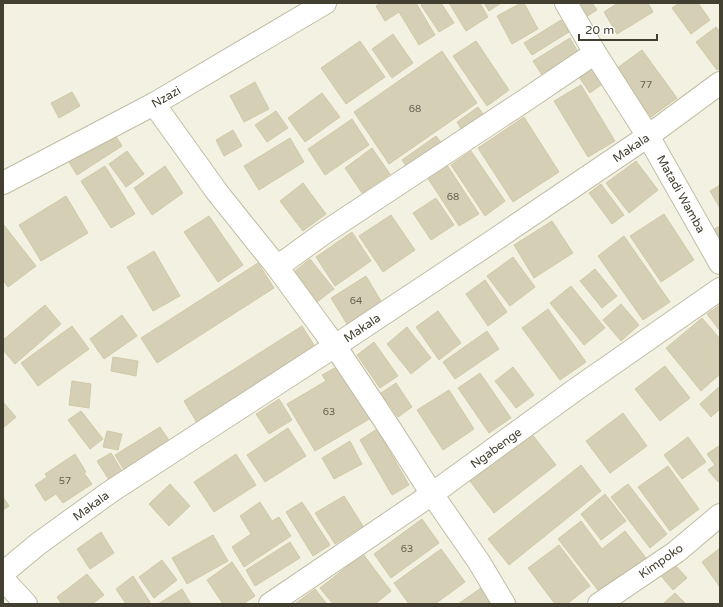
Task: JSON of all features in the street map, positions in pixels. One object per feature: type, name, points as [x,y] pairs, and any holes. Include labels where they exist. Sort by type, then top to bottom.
[{"type":"street","name":"Nzazi","points":[[3,183],[154,104],[325,3]]},
{"type":"street","name":"Matadi Wamba","points":[[566,3],[595,53],[648,136],[720,264]]},
{"type":"street","points":[[277,267],[330,229],[530,98],[595,53]]},
{"type":"street","name":"Makala","points":[[3,572],[38,544],[110,492],[335,346],[648,136],[720,83]]},
{"type":"street","points":[[154,104],[217,192],[277,267],[335,346],[432,494],[479,562],[504,604]]},
{"type":"street","name":"Ngabenge","points":[[270,604],[432,494],[575,390],[720,289]]},
{"type":"street","name":"Kimpoko","points":[[599,604],[676,552],[720,515]]},
{"type":"street","points":[[3,579],[26,604]]},
{"type":"building","points":[[381,3],[416,3],[435,35],[419,45],[399,12],[385,21],[376,6]]},
{"type":"building","points":[[425,3],[441,3],[454,23],[439,32],[421,5]]},
{"type":"building","points":[[449,3],[480,3],[488,17],[466,31]]},
{"type":"building","points":[[484,3],[501,3],[489,11]]},
{"type":"building","points":[[521,3],[524,3],[538,29],[512,44],[497,16]]},
{"type":"building","points":[[577,3],[592,3],[597,10],[586,17]]},
{"type":"building","points":[[618,3],[648,3],[653,12],[617,34],[604,12]]},
{"type":"building","points":[[679,3],[698,3],[710,20],[691,34],[672,8]]},
{"type":"building","points":[[561,20],[569,32],[532,55],[524,43]]},
{"type":"building","points":[[716,27],[720,32],[720,68],[717,70],[696,42]]},
{"type":"building","points":[[393,34],[413,63],[392,78],[372,49]]},
{"type":"building","points":[[570,38],[578,52],[542,75],[533,61]]},
{"type":"building","points":[[360,41],[385,77],[346,104],[321,68]]},
{"type":"building","points":[[476,41],[509,90],[487,106],[453,56]]},
{"type":"building","points":[[642,50],[677,98],[651,117],[616,69]]},
{"type":"building","points":[[442,51],[477,103],[389,164],[354,112]]},
{"type":"building","points":[[591,64],[605,82],[590,93],[577,74]]},
{"type":"building","points":[[255,82],[269,109],[244,122],[230,96]]},
{"type":"building","points":[[581,85],[615,141],[588,157],[554,101]]},
{"type":"building","points":[[72,92],[80,106],[59,118],[51,103]]},
{"type":"building","points":[[322,93],[340,117],[305,142],[288,118]]},
{"type":"building","points":[[478,107],[485,117],[463,132],[457,122]]},
{"type":"building","points":[[276,111],[288,128],[267,142],[255,125]]},
{"type":"building","points":[[524,117],[559,172],[513,202],[478,148]]},
{"type":"building","points":[[352,119],[369,145],[325,175],[308,149]]},
{"type":"building","points":[[112,130],[122,146],[77,175],[67,159]]},
{"type":"building","points":[[233,130],[242,146],[224,156],[216,140]]},
{"type":"building","points":[[436,136],[444,146],[409,170],[402,160]]},
{"type":"building","points":[[290,138],[304,162],[259,190],[244,166]]},
{"type":"building","points":[[372,148],[390,174],[362,193],[345,168]]},
{"type":"building","points":[[127,151],[144,174],[126,187],[109,164]]},
{"type":"building","points":[[471,151],[505,201],[485,216],[451,165]]},
{"type":"building","points":[[636,161],[658,190],[629,213],[606,183]]},
{"type":"building","points":[[447,165],[479,214],[459,226],[427,177]]},
{"type":"building","points":[[105,166],[135,214],[111,228],[81,181]]},
{"type":"building","points":[[165,166],[183,193],[152,215],[134,188]]},
{"type":"building","points":[[303,183],[326,214],[303,231],[280,201]]},
{"type":"building","points":[[601,184],[624,215],[612,224],[589,193]]},
{"type":"building","points":[[720,185],[720,208],[710,191]]},
{"type":"building","points":[[66,196],[88,233],[41,261],[19,225]]},
{"type":"building","points":[[436,198],[454,225],[431,240],[413,213]]},
{"type":"building","points":[[664,214],[694,260],[661,282],[630,236]]},
{"type":"building","points":[[391,215],[415,250],[383,272],[359,236]]},
{"type":"building","points":[[209,216],[243,265],[218,282],[184,232]]},
{"type":"building","points":[[552,221],[573,253],[534,278],[514,245]]},
{"type":"building","points":[[3,224],[36,266],[8,287],[3,280]]},
{"type":"building","points":[[720,226],[720,248],[711,231]]},
{"type":"building","points":[[352,232],[371,261],[335,286],[316,257]]},
{"type":"building","points":[[624,236],[670,302],[643,320],[598,256]]},
{"type":"building","points":[[154,251],[180,296],[153,311],[127,267]]},
{"type":"building","points":[[513,257],[535,287],[510,306],[487,276]]},
{"type":"building","points":[[310,259],[334,289],[317,302],[294,272]]},
{"type":"building","points":[[258,263],[274,288],[157,363],[141,338]]},
{"type":"building","points":[[595,269],[617,296],[602,308],[580,281]]},
{"type":"building","points":[[366,276],[382,303],[347,324],[331,298]]},
{"type":"building","points":[[485,280],[507,312],[488,326],[466,294]]},
{"type":"building","points":[[571,286],[605,328],[584,345],[550,303]]},
{"type":"building","points":[[621,304],[639,325],[621,341],[603,320]]},
{"type":"building","points":[[45,305],[61,324],[15,364],[3,350],[3,340]]},
{"type":"building","points":[[720,305],[720,331],[707,314]]},
{"type":"building","points":[[548,309],[586,362],[560,380],[522,328]]},
{"type":"building","points":[[438,311],[461,343],[439,360],[416,327]]},
{"type":"building","points":[[122,315],[137,336],[104,359],[90,339]]},
{"type":"building","points":[[702,318],[720,339],[720,374],[701,391],[666,348]]},
{"type":"building","points":[[72,326],[89,349],[38,386],[21,363]]},
{"type":"building","points":[[302,326],[316,348],[197,423],[184,401]]},
{"type":"building","points":[[407,327],[431,358],[411,374],[387,344]]},
{"type":"building","points":[[487,331],[499,349],[455,379],[443,362]]},
{"type":"building","points":[[374,342],[398,376],[380,388],[357,355]]},
{"type":"building","points":[[113,357],[138,361],[136,376],[111,371]]},
{"type":"building","points":[[340,365],[371,418],[315,451],[287,404],[326,381],[322,375]]},
{"type":"building","points":[[665,366],[690,398],[660,421],[635,389]]},
{"type":"building","points":[[513,367],[534,395],[516,408],[495,381]]},
{"type":"building","points":[[480,373],[511,418],[489,433],[458,388]]},
{"type":"building","points":[[72,381],[91,384],[89,408],[69,405]]},
{"type":"building","points":[[396,383],[412,407],[398,417],[381,393]]},
{"type":"building","points":[[720,386],[720,409],[711,417],[700,404]]},
{"type":"building","points":[[449,390],[474,429],[443,450],[417,410]]},
{"type":"building","points":[[279,399],[292,420],[269,434],[256,414]]},
{"type":"building","points":[[3,402],[16,417],[3,428]]},
{"type":"building","points":[[81,411],[103,439],[90,449],[68,420]]},
{"type":"building","points":[[623,413],[647,446],[610,473],[586,441]]},
{"type":"building","points":[[160,427],[170,442],[124,470],[115,455]]},
{"type":"building","points":[[288,428],[306,456],[265,482],[247,455]]},
{"type":"building","points":[[377,429],[409,485],[392,495],[360,440]]},
{"type":"building","points":[[107,431],[122,434],[118,450],[103,447]]},
{"type":"building","points":[[531,433],[556,465],[494,513],[470,481]]},
{"type":"building","points":[[688,437],[706,462],[682,479],[664,455]]},
{"type":"building","points":[[350,441],[362,464],[334,479],[322,458]]},
{"type":"building","points":[[720,445],[720,481],[718,482],[708,470],[715,465],[707,454]]},
{"type":"building","points":[[111,453],[122,471],[109,480],[97,461]]},
{"type":"building","points":[[75,454],[86,472],[84,473],[92,484],[63,503],[56,494],[45,501],[35,485],[47,477],[45,474]]},
{"type":"building","points":[[236,454],[256,485],[214,512],[194,482]]},
{"type":"building","points":[[581,465],[601,491],[509,565],[488,539]]},
{"type":"building","points":[[668,466],[699,509],[670,531],[638,487]]},
{"type":"building","points":[[170,484],[190,506],[169,526],[149,504]]},
{"type":"building","points":[[628,484],[667,534],[650,548],[611,497]]},
{"type":"building","points":[[605,494],[626,521],[601,540],[581,514]]},
{"type":"building","points":[[344,496],[363,526],[335,544],[315,513]]},
{"type":"building","points":[[3,497],[9,506],[3,510]]},
{"type":"building","points":[[260,502],[272,521],[279,517],[291,536],[244,567],[232,547],[251,534],[240,516]]},
{"type":"building","points":[[302,502],[330,545],[313,556],[286,512]]},
{"type":"building","points":[[422,519],[439,543],[391,578],[374,554]]},
{"type":"building","points":[[581,521],[602,549],[625,531],[646,558],[601,594],[558,539]]},
{"type":"building","points":[[101,532],[114,553],[90,569],[77,549]]},
{"type":"building","points":[[213,535],[228,561],[187,584],[172,558]]},
{"type":"building","points":[[290,542],[300,558],[255,586],[246,570]]},
{"type":"building","points":[[559,545],[590,586],[567,604],[555,604],[528,568]]},
{"type":"building","points":[[720,548],[720,587],[702,562]]},
{"type":"building","points":[[441,549],[465,582],[435,604],[409,604],[394,583]]},
{"type":"building","points":[[363,554],[391,591],[375,604],[333,604],[320,588]]},
{"type":"building","points":[[162,560],[177,580],[154,598],[139,577]]},
{"type":"building","points":[[232,562],[255,596],[243,604],[223,604],[207,580]]},
{"type":"building","points":[[675,565],[687,578],[673,590],[661,576]]},
{"type":"building","points":[[87,574],[104,595],[92,604],[62,604],[57,597]]},
{"type":"building","points":[[133,576],[150,602],[147,604],[126,604],[116,589]]},
{"type":"building","points":[[481,588],[492,604],[458,604]]},
{"type":"building","points":[[182,589],[191,604],[158,604]]},
{"type":"building","points":[[315,589],[327,604],[295,604]]},
{"type":"building","points":[[675,593],[686,604],[663,604]]}]
